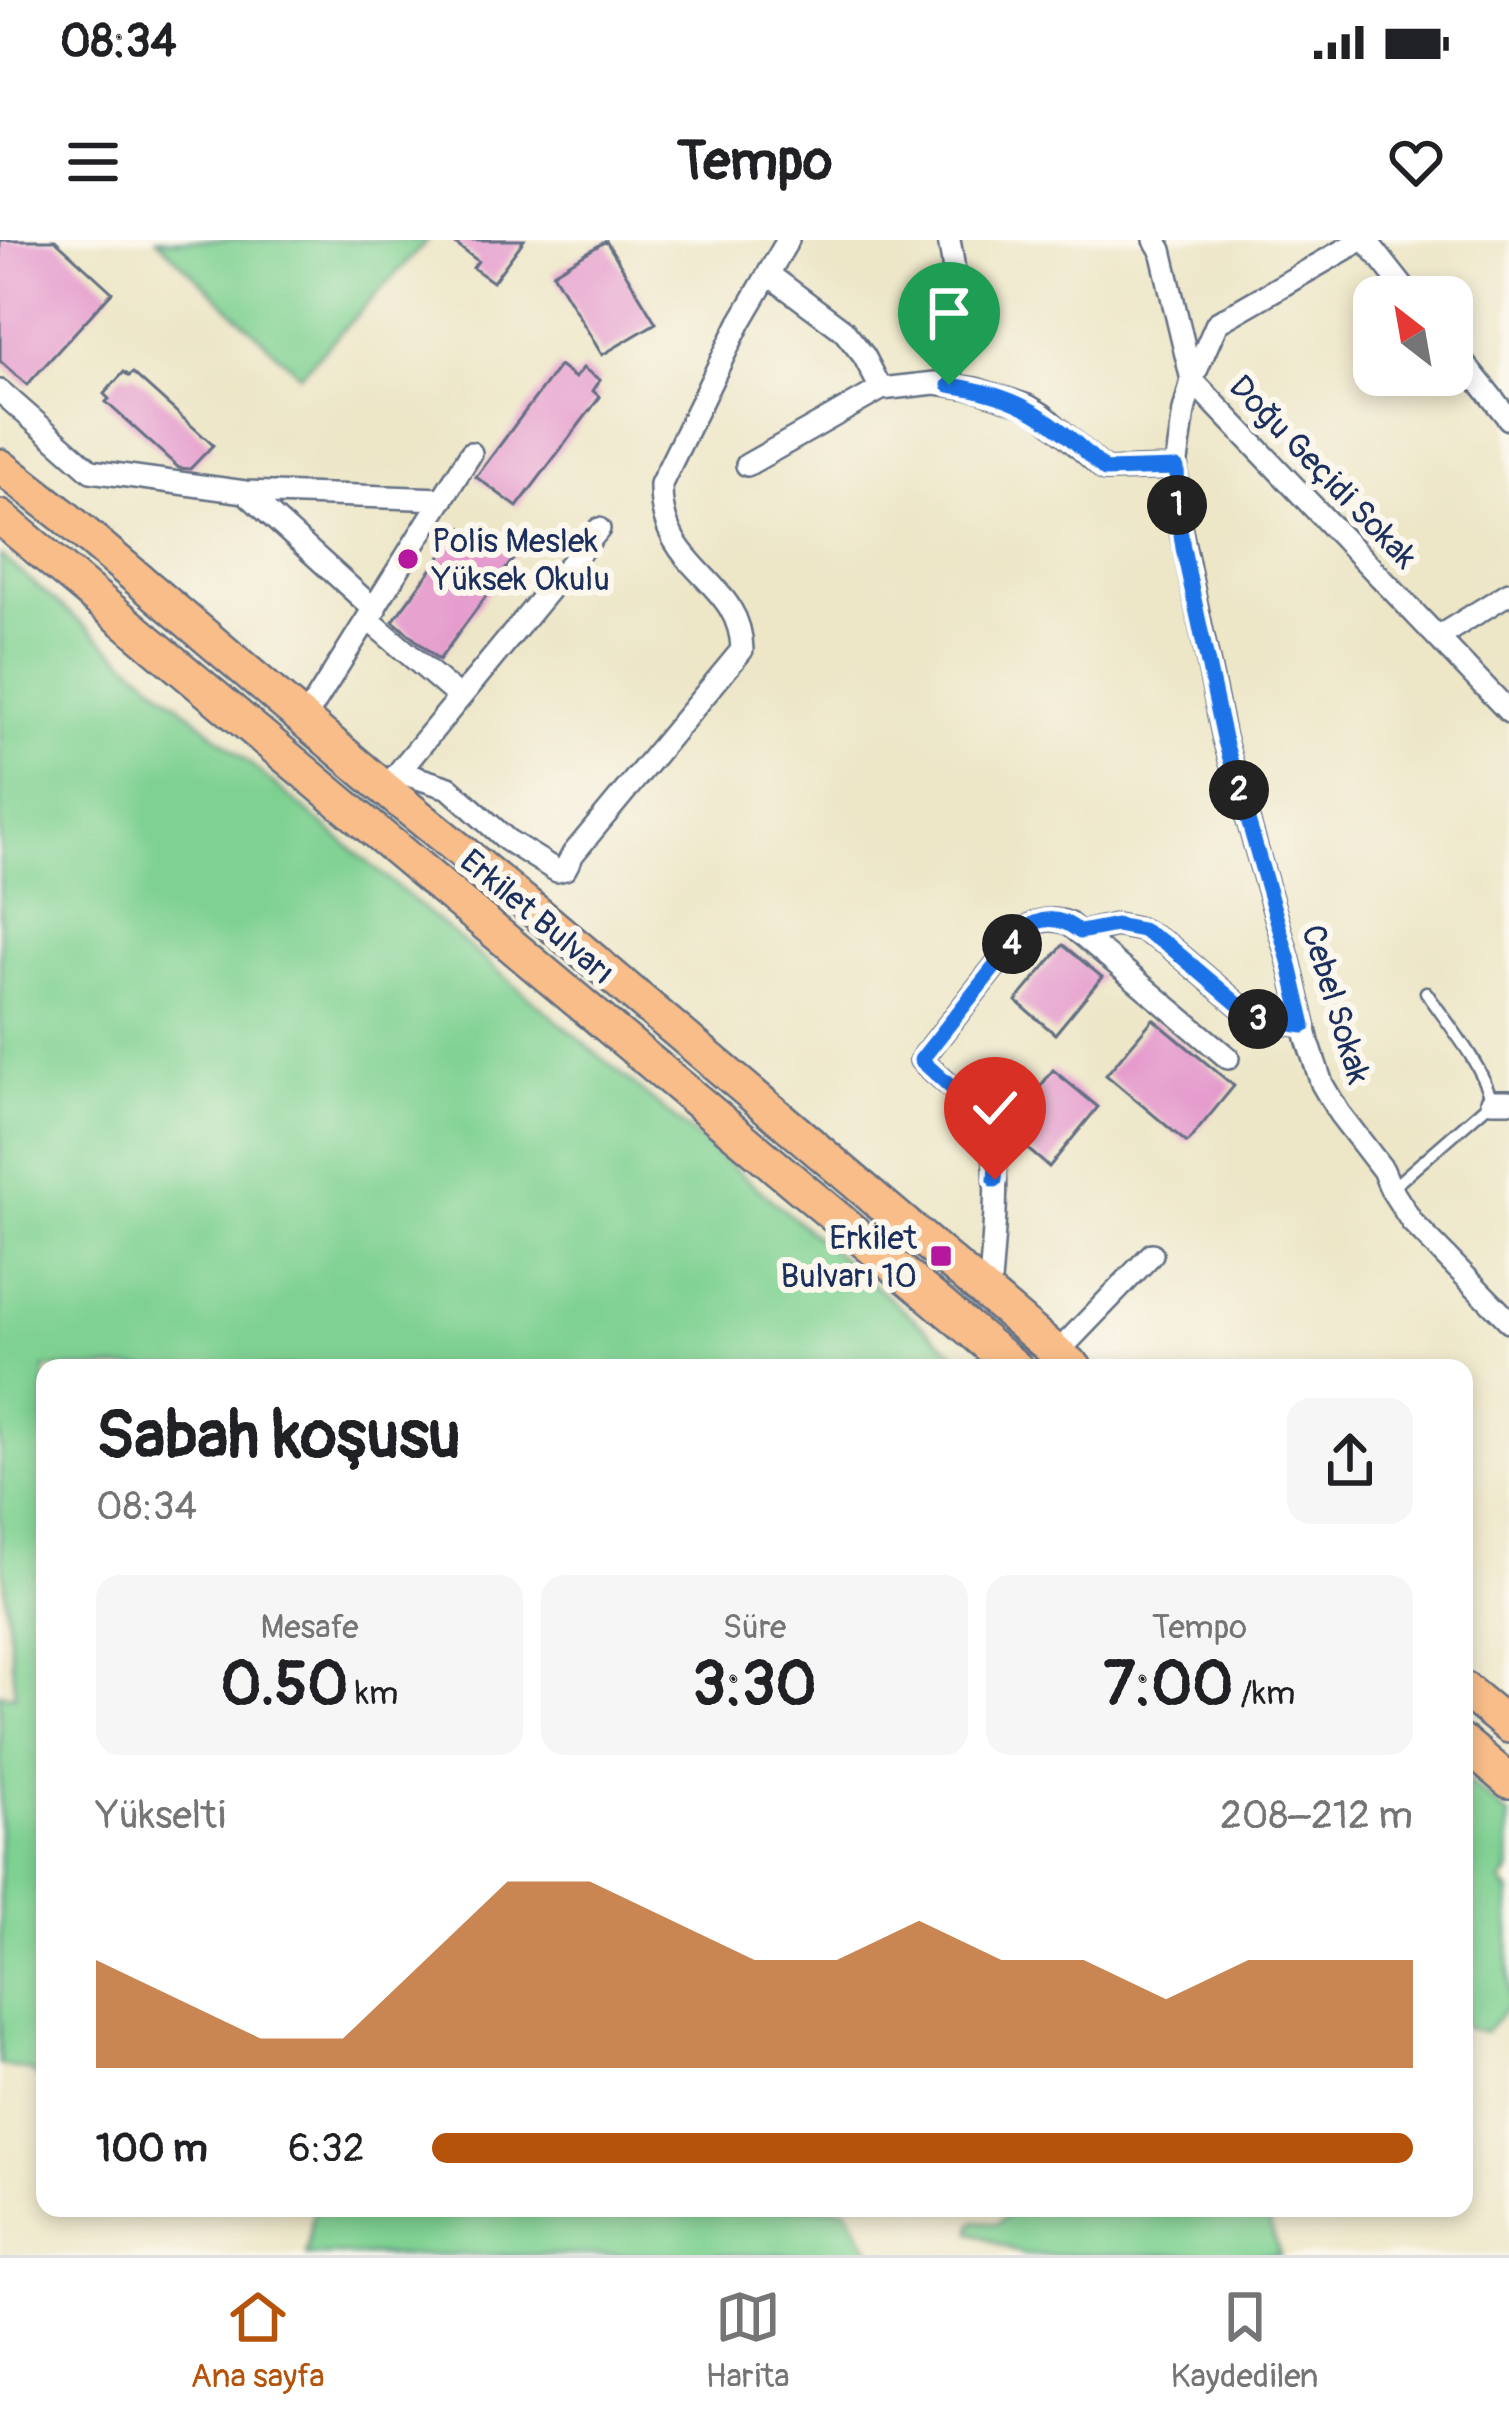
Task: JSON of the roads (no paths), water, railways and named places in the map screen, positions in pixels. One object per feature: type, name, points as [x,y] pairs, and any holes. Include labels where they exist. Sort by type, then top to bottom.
[{"type":"main road","name":"Erkilet Bulvarı","points":[[0,466],[304,720],[392,780],[547,921],[1065,1359]]},
{"type":"main road","name":"Erkilet Bulvarı","points":[[0,517],[1005,1359]]},
{"type":"main road","points":[[1473,1695],[1506,1716]]},
{"type":"main road","points":[[1473,1751],[1509,1781]]},
{"type":"street","points":[[392,780],[448,788],[507,840],[557,871],[565,869],[742,650],[732,606],[671,539],[662,512],[661,484],[700,400],[788,240]]},
{"type":"street","points":[[949,240],[957,293],[956,349],[949,385]]},
{"type":"street","name":"Doğu Geçidi Sokak","points":[[1155,240],[1192,380],[1509,712]]},
{"type":"street","points":[[1363,240],[1393,276]]},
{"type":"street","name":"Cebel Sokak","points":[[1363,240],[1217,323],[1184,410],[1177,468],[1179,521],[1224,738],[1317,1069],[1329,1098],[1383,1170],[1424,1236],[1509,1321]]},
{"type":"street","points":[[769,274],[843,330],[881,389]]},
{"type":"street","points":[[1473,374],[1509,419]]},
{"type":"street","points":[[747,465],[881,389],[934,383],[992,393],[1028,406],[1105,470],[1177,468]]},
{"type":"street","points":[[0,391],[91,471],[244,492],[443,499]]},
{"type":"street","points":[[304,720],[471,453]]},
{"type":"street","points":[[244,492],[460,698]]},
{"type":"street","points":[[392,780],[599,529]]},
{"type":"street","points":[[1438,638],[1509,593]]},
{"type":"street","points":[[989,1297],[997,1166],[992,1137],[972,1107],[921,1060],[1027,927],[1049,919],[1068,923],[1228,1058]]},
{"type":"street","points":[[1080,932],[1116,925],[1142,930],[1168,945],[1254,1018],[1304,1026]]},
{"type":"street","points":[[1067,1359],[1152,1254]]},
{"type":"lane","points":[[1391,1189],[1504,1100],[1489,1089],[1426,992]]},
{"type":"place","name":"Polis Meslek Yüksek Okulu","points":[[408,559]]},
{"type":"place","name":"Erkilet Bulvarı 10","points":[[941,1256]]}]
